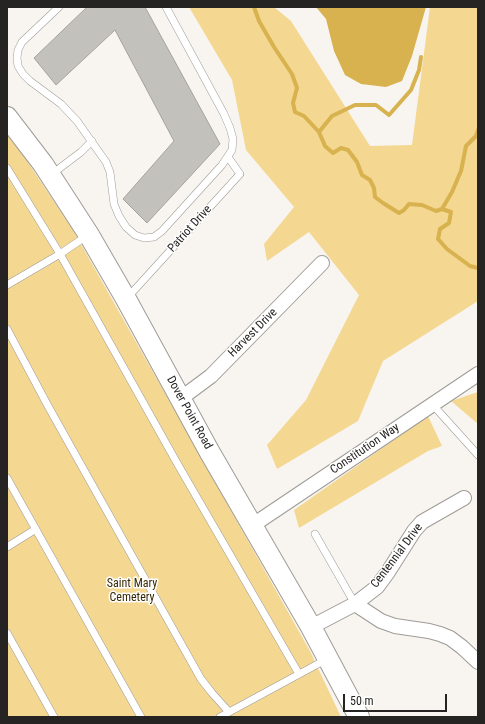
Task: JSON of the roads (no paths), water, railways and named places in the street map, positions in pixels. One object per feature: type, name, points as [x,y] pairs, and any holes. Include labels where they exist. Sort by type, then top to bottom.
[{"type":"main road","name":"Dover Point Road","points":[[7,117],[50,175],[89,234],[209,451],[311,627],[360,717]]},
{"type":"street","name":"Harvest Drive","points":[[180,399],[211,376],[322,263]]},
{"type":"street","name":"Constitution Way","points":[[253,525],[478,374]]},
{"type":"street","name":"Centennial Drive","points":[[311,627],[355,604],[377,587],[392,567],[414,531],[422,522],[464,498]]},
{"type":"street","points":[[355,604],[381,621],[395,626],[429,631],[450,638],[478,662]]},
{"type":"lane","points":[[59,7],[22,42],[18,50],[18,66],[30,81],[61,104],[77,120],[106,162],[110,172],[114,204],[118,216],[126,227],[135,235],[144,238],[154,237],[162,231],[228,157],[232,150],[233,139],[224,114],[166,7]]},
{"type":"lane","points":[[50,175],[81,152],[92,141]]},
{"type":"lane","name":"Patriot Drive","points":[[126,299],[240,174],[228,157]]},
{"type":"lane","points":[[7,168],[60,254],[177,463],[299,674]]},
{"type":"lane","points":[[7,285],[60,254],[89,234]]},
{"type":"lane","points":[[7,329],[201,679],[229,712]]},
{"type":"lane","points":[[432,404],[478,455]]},
{"type":"lane","points":[[7,478],[141,717]]},
{"type":"lane","points":[[7,546],[36,529]]},
{"type":"lane","points":[[315,534],[355,604]]},
{"type":"lane","points":[[7,633],[54,717]]},
{"type":"lane","points":[[220,717],[328,659]]},
{"type":"waterway","points":[[254,7],[259,21],[292,74],[297,88],[293,103],[295,112],[304,116],[319,132],[325,146],[333,153],[341,148],[348,150],[357,162],[362,175],[370,180],[374,188],[375,197],[383,203],[399,213],[409,204],[422,205],[436,211],[442,209],[451,212],[449,223],[440,229],[438,239],[447,249],[470,266],[478,268]]},
{"type":"waterway","points":[[319,132],[332,116],[355,105],[376,105],[389,115],[411,90],[419,70],[421,57]]},
{"type":"waterway","points":[[442,209],[452,192],[461,171],[466,146],[476,136],[478,130]]},
{"type":"park label","name":"Saint Mary Cemetery","points":[[132,591]]}]
